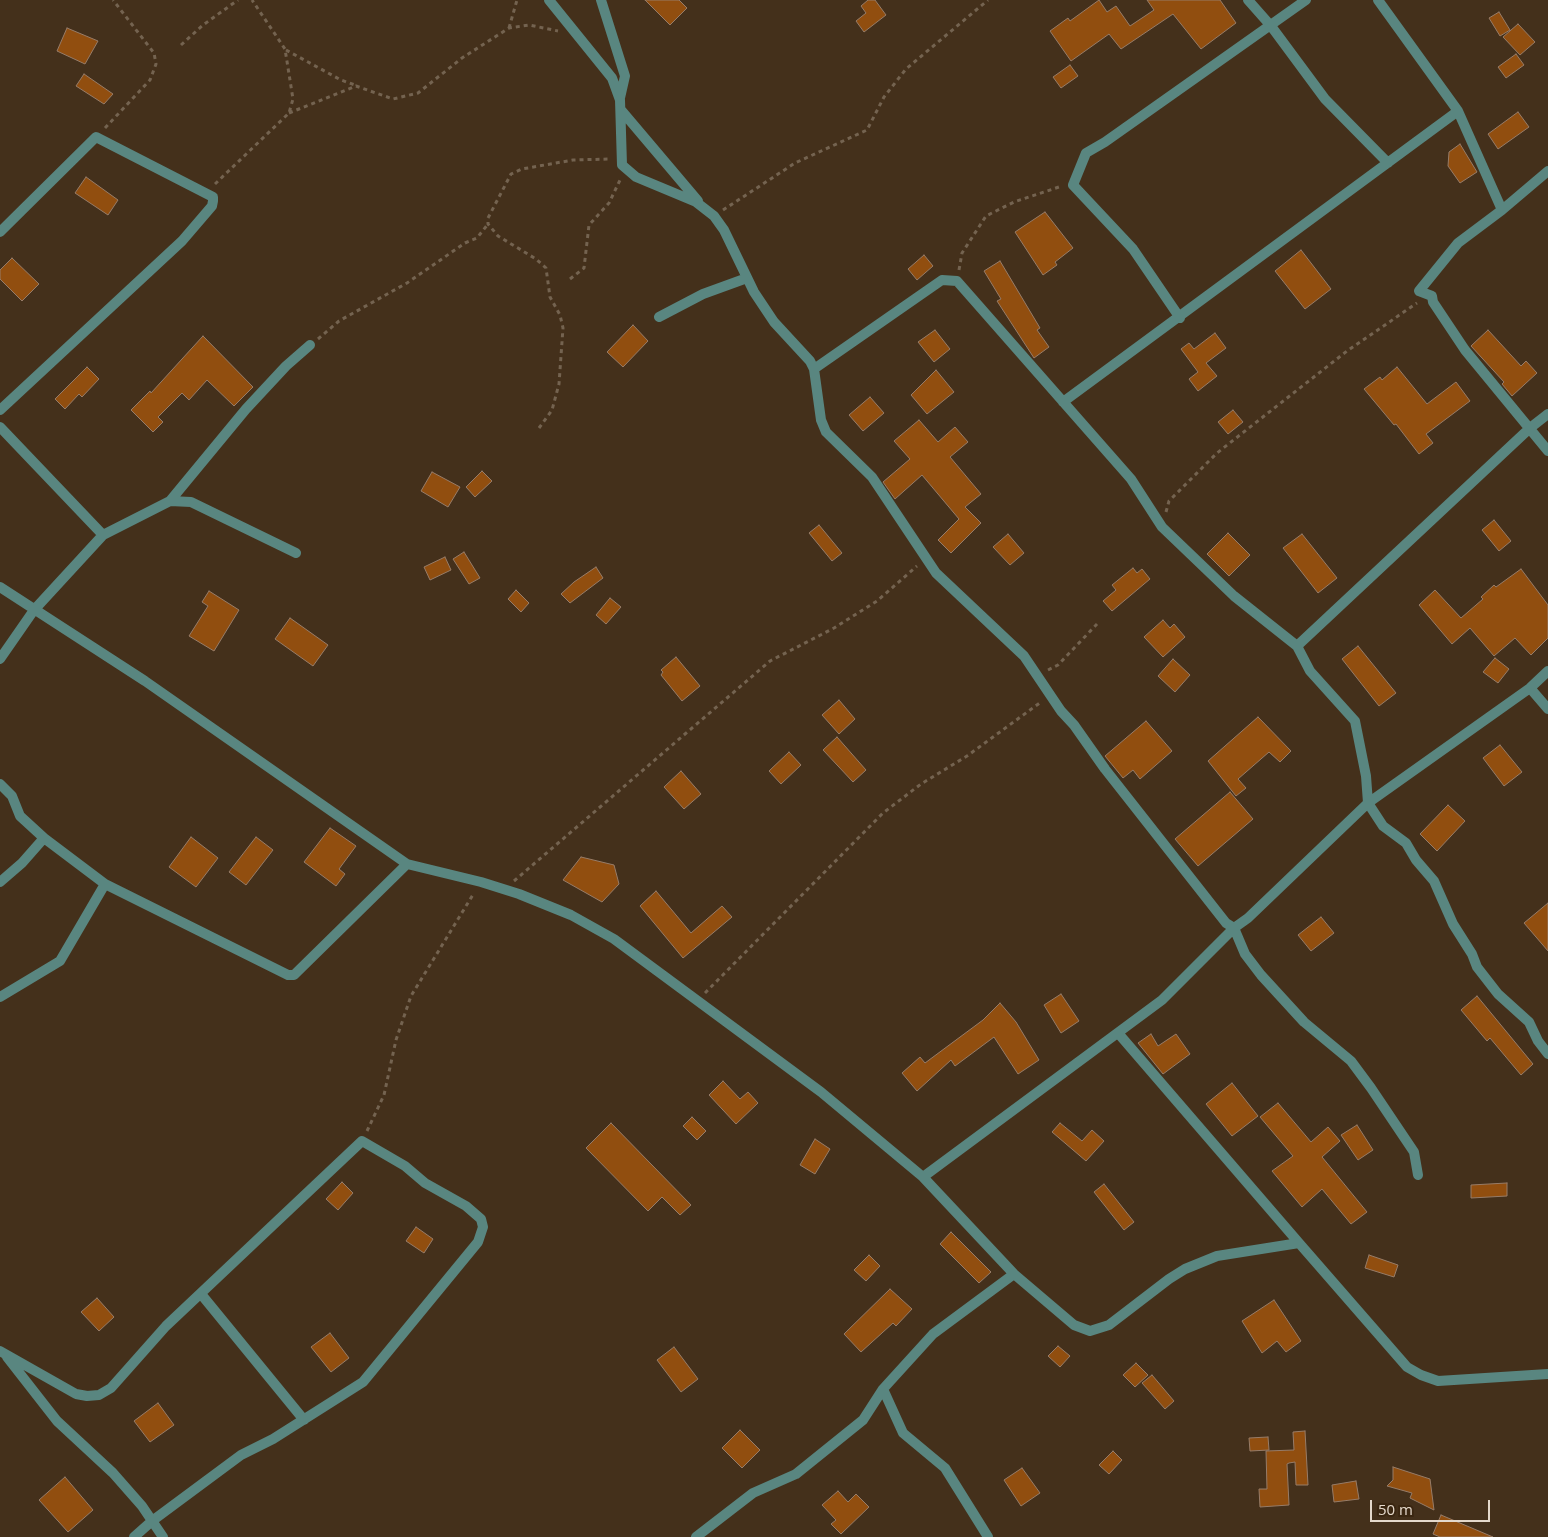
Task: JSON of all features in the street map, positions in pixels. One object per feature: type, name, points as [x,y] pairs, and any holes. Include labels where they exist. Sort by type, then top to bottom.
[{"type":"street","points":[[549,0],[612,78],[620,105],[705,209]]},
{"type":"street","points":[[601,0],[624,76],[620,105],[622,166],[636,177],[696,202],[714,216],[724,230],[747,278],[774,322],[810,360],[814,369],[821,420],[826,432],[872,477],[936,573],[1024,656],[1050,695],[1218,915],[1234,928],[1245,954],[1261,975],[1304,1022],[1351,1061],[1414,1152],[1418,1175]]},
{"type":"street","points":[[1248,0],[1325,99],[1388,163]]},
{"type":"street","points":[[1180,318],[1133,249],[1073,185],[1086,153],[1105,142],[1306,0]]},
{"type":"street","points":[[1378,0],[1458,111],[1502,210]]},
{"type":"street","points":[[1063,402],[1180,318],[1458,111]]},
{"type":"street","points":[[0,232],[96,138],[213,197],[212,206],[182,241],[0,410]]},
{"type":"street","points":[[1548,171],[1502,210],[1458,243],[1419,291],[1432,296],[1433,302],[1465,350],[1548,451]]},
{"type":"street","points":[[659,317],[703,294],[747,278]]},
{"type":"street","points":[[814,369],[942,280],[957,281],[1131,479],[1162,527],[1234,596],[1297,646],[1310,671],[1355,721],[1366,776],[1368,803],[1383,826],[1406,843],[1434,881],[1453,924],[1472,954],[1477,967],[1498,994],[1529,1022],[1538,1041],[1548,1054]]},
{"type":"street","points":[[0,659],[34,610],[103,535],[170,501],[246,409],[286,366],[310,345]]},
{"type":"street","points":[[1297,646],[1530,428],[1548,414]]},
{"type":"street","points":[[0,427],[103,535]]},
{"type":"street","points":[[170,501],[191,502],[296,553]]},
{"type":"street","points":[[0,587],[145,681],[407,864],[481,882],[504,890],[588,923],[614,939],[821,1092],[923,1177],[1014,1274],[1074,1325],[1090,1331],[1109,1325],[1185,1269],[1216,1256],[1299,1243]]},
{"type":"street","points":[[923,1177],[1162,1000],[1234,928],[1368,803],[1530,688],[1548,671]]},
{"type":"street","points":[[1530,688],[1548,709]]},
{"type":"street","points":[[0,784],[12,796],[20,816],[44,838],[105,884],[288,975],[294,975],[407,864]]},
{"type":"street","points":[[0,882],[22,864],[44,838]]},
{"type":"street","points":[[0,997],[60,961],[105,884]]},
{"type":"street","points":[[1118,1033],[1407,1367],[1438,1381],[1548,1374]]},
{"type":"street","points":[[2,1352],[76,1394],[87,1396],[99,1395],[111,1388],[166,1326],[362,1141],[405,1166],[425,1183],[476,1213],[483,1227],[478,1242],[363,1382],[304,1420],[241,1455],[152,1521],[134,1537]]},
{"type":"street","points":[[696,1537],[753,1493],[796,1474],[864,1420],[883,1389],[933,1334],[1014,1274]]},
{"type":"street","points":[[201,1294],[304,1420]]},
{"type":"street","points":[[2,1352],[58,1421],[113,1473],[163,1537]]},
{"type":"street","points":[[883,1389],[903,1433],[945,1468],[984,1535]]},
{"type":"path","points":[[96,138],[150,80],[156,64],[154,53],[112,0]]},
{"type":"path","points":[[181,45],[203,25],[238,0]]},
{"type":"path","points":[[252,0],[285,49],[293,99],[288,113]]},
{"type":"path","points":[[509,28],[517,0]]},
{"type":"path","points":[[714,216],[795,163],[867,130],[884,97],[906,69],[988,0]]},
{"type":"path","points":[[285,49],[341,80],[393,99],[418,93],[462,58],[509,28],[529,26],[555,31],[574,29]]},
{"type":"path","points":[[206,194],[288,113],[356,86]]},
{"type":"path","points":[[310,345],[340,321],[408,284],[465,244],[477,238],[488,224],[488,218],[511,174],[546,163],[607,158],[622,166],[621,177],[609,202],[588,225],[584,268],[570,279]]},
{"type":"path","points":[[957,281],[962,253],[986,216],[1032,194],[1061,186],[1073,185]]},
{"type":"path","points":[[488,224],[498,236],[536,259],[546,268],[550,297],[560,315],[563,328],[559,384],[552,410],[539,428]]},
{"type":"path","points":[[1162,527],[1169,501],[1216,453],[1347,351],[1418,302]]},
{"type":"path","points":[[504,890],[770,661],[834,628],[878,601],[926,558]]},
{"type":"path","points":[[1036,675],[1058,665],[1097,624]]},
{"type":"path","points":[[697,1000],[884,812],[921,784],[967,756],[1050,695]]},
{"type":"path","points":[[362,1141],[384,1095],[396,1040],[411,996],[481,882]]},
{"type":"building","points":[[645,0],[679,0],[687,8],[670,25]]},
{"type":"building","points":[[868,0],[875,0],[886,15],[864,32],[856,21],[866,13],[861,6]]},
{"type":"building","points":[[1099,0],[1107,12],[1116,6],[1130,26],[1154,10],[1147,0],[1220,0],[1236,23],[1201,49],[1173,14],[1121,49],[1109,34],[1071,61],[1050,31],[1068,18],[1070,21]]},
{"type":"building","points":[[1499,12],[1510,30],[1500,36],[1489,18]]},
{"type":"building","points":[[1518,24],[1535,42],[1520,55],[1503,37]]},
{"type":"building","points":[[67,28],[98,41],[85,64],[57,51]]},
{"type":"building","points":[[1516,54],[1524,65],[1506,78],[1498,67]]},
{"type":"building","points":[[1070,65],[1078,76],[1061,88],[1053,77]]},
{"type":"building","points":[[84,74],[113,94],[104,104],[76,86]]},
{"type":"building","points":[[1518,112],[1529,127],[1498,149],[1488,134]]},
{"type":"building","points":[[1460,144],[1477,172],[1460,183],[1448,166],[1449,152]]},
{"type":"building","points":[[86,177],[118,200],[108,215],[75,193]]},
{"type":"building","points":[[1045,212],[1073,248],[1055,262],[1057,265],[1043,275],[1015,232]]},
{"type":"building","points":[[1301,250],[1331,289],[1305,309],[1275,271]]},
{"type":"building","points":[[924,255],[933,266],[917,280],[908,269]]},
{"type":"building","points":[[12,258],[39,284],[22,301],[0,279],[0,270]]},
{"type":"building","points":[[1000,261],[1040,328],[1037,330],[1049,347],[1034,358],[997,301],[1001,299],[984,271]]},
{"type":"building","points":[[633,325],[648,341],[623,367],[607,352]]},
{"type":"building","points":[[935,330],[950,349],[934,362],[918,342]]},
{"type":"building","points":[[1488,330],[1521,366],[1526,361],[1537,373],[1512,396],[1502,384],[1504,382],[1471,346]]},
{"type":"building","points":[[1215,333],[1226,348],[1206,363],[1217,376],[1198,391],[1189,379],[1198,372],[1181,349],[1189,343],[1194,349]]},
{"type":"building","points":[[203,336],[253,387],[234,406],[207,380],[189,400],[182,393],[158,417],[163,422],[153,432],[131,410],[150,391],[151,393]]},
{"type":"building","points":[[87,367],[99,379],[82,397],[79,394],[65,409],[55,399]]},
{"type":"building","points":[[1397,367],[1427,404],[1456,382],[1470,401],[1426,434],[1433,443],[1419,454],[1396,424],[1394,425],[1364,389],[1380,377],[1382,380]]},
{"type":"building","points":[[936,370],[954,392],[927,414],[911,395]]},
{"type":"building","points":[[870,397],[884,413],[863,431],[849,415]]},
{"type":"building","points":[[1233,410],[1243,422],[1228,434],[1218,422]]},
{"type":"building","points":[[919,420],[938,442],[955,427],[968,442],[950,457],[981,494],[965,507],[981,523],[951,553],[938,540],[959,519],[922,475],[895,499],[883,482],[910,459],[894,441]]},
{"type":"building","points":[[482,471],[492,481],[475,497],[466,487]]},
{"type":"building","points":[[432,472],[460,487],[448,507],[421,491]]},
{"type":"building","points":[[1494,520],[1511,541],[1499,551],[1482,530]]},
{"type":"building","points":[[819,525],[842,553],[832,561],[809,533]]},
{"type":"building","points":[[1228,533],[1250,555],[1229,576],[1207,554]]},
{"type":"building","points":[[1008,534],[1024,553],[1010,565],[993,547]]},
{"type":"building","points":[[1302,534],[1337,578],[1318,593],[1283,548]]},
{"type":"building","points":[[464,552],[480,578],[469,584],[453,559]]},
{"type":"building","points":[[445,557],[451,570],[430,580],[424,567]]},
{"type":"building","points":[[596,567],[603,578],[570,603],[561,594],[574,582]]},
{"type":"building","points":[[1133,568],[1137,573],[1142,569],[1150,579],[1112,611],[1103,601],[1116,590],[1112,585]]},
{"type":"building","points":[[1521,569],[1548,605],[1548,638],[1531,655],[1515,638],[1494,656],[1470,628],[1452,644],[1419,605],[1435,590],[1461,618],[1483,599],[1481,597],[1494,585],[1496,587]]},
{"type":"building","points":[[516,590],[529,603],[521,612],[508,599]]},
{"type":"building","points":[[209,591],[239,610],[214,651],[189,636],[208,606],[202,602]]},
{"type":"building","points":[[610,598],[621,607],[606,624],[596,615]]},
{"type":"building","points":[[290,618],[328,645],[313,666],[275,639]]},
{"type":"building","points":[[1163,620],[1170,628],[1174,624],[1185,637],[1163,657],[1144,637]]},
{"type":"building","points":[[1358,646],[1396,693],[1379,706],[1342,659]]},
{"type":"building","points":[[676,657],[700,686],[682,701],[661,675],[663,672],[661,670]]},
{"type":"building","points":[[1495,658],[1509,669],[1498,683],[1483,672]]},
{"type":"building","points":[[1173,659],[1190,675],[1175,692],[1158,676]]},
{"type":"building","points":[[839,700],[855,719],[839,734],[822,715]]},
{"type":"building","points":[[1258,717],[1291,751],[1280,762],[1269,752],[1238,779],[1246,788],[1236,796],[1208,761]]},
{"type":"building","points":[[1146,721],[1172,751],[1140,779],[1133,770],[1123,778],[1105,756]]},
{"type":"building","points":[[837,737],[866,770],[853,782],[823,750]]},
{"type":"building","points":[[1500,745],[1522,772],[1504,786],[1483,758]]},
{"type":"building","points":[[789,752],[801,765],[781,784],[769,771]]},
{"type":"building","points":[[681,771],[701,794],[684,809],[664,787]]},
{"type":"building","points":[[1230,792],[1253,819],[1198,866],[1175,839]]},
{"type":"building","points":[[1448,805],[1465,821],[1437,851],[1420,834]]},
{"type":"building","points":[[330,828],[356,846],[339,869],[345,874],[336,886],[304,862]]},
{"type":"building","points":[[191,837],[218,858],[196,887],[169,867]]},
{"type":"building","points":[[256,837],[273,850],[246,885],[229,872]]},
{"type":"building","points":[[581,857],[614,865],[619,884],[602,902],[563,880]]},
{"type":"building","points":[[656,891],[691,933],[722,906],[732,917],[683,958],[640,906]]},
{"type":"building","points":[[1548,903],[1548,951],[1524,923]]},
{"type":"building","points":[[1321,917],[1334,933],[1311,951],[1298,935]]},
{"type":"building","points":[[1061,994],[1079,1021],[1061,1033],[1044,1005]]},
{"type":"building","points":[[1477,996],[1533,1064],[1521,1075],[1490,1038],[1487,1041],[1461,1010]]},
{"type":"building","points":[[1000,1003],[1016,1022],[1039,1060],[1018,1074],[994,1037],[955,1066],[951,1060],[917,1091],[902,1073],[920,1057],[925,1063],[983,1020]]},
{"type":"building","points":[[1151,1034],[1158,1046],[1176,1034],[1190,1054],[1163,1074],[1138,1043]]},
{"type":"building","points":[[723,1081],[740,1099],[748,1092],[758,1103],[736,1124],[709,1095]]},
{"type":"building","points":[[1232,1083],[1258,1116],[1232,1136],[1206,1104]]},
{"type":"building","points":[[1278,1103],[1311,1142],[1328,1127],[1340,1141],[1322,1157],[1367,1212],[1351,1224],[1322,1189],[1302,1207],[1272,1171],[1293,1156],[1260,1117]]},
{"type":"building","points":[[692,1117],[706,1131],[697,1140],[683,1126]]},
{"type":"building","points":[[611,1123],[691,1205],[680,1215],[662,1197],[648,1211],[586,1148]]},
{"type":"building","points":[[1060,1123],[1082,1141],[1092,1130],[1104,1141],[1086,1161],[1052,1132]]},
{"type":"building","points":[[1357,1125],[1373,1150],[1358,1160],[1341,1135]]},
{"type":"building","points":[[815,1139],[830,1149],[815,1174],[800,1165]]},
{"type":"building","points":[[342,1182],[353,1193],[338,1210],[326,1199]]},
{"type":"building","points":[[1507,1183],[1507,1196],[1471,1198],[1471,1185]]},
{"type":"building","points":[[1104,1184],[1134,1222],[1124,1230],[1094,1192]]},
{"type":"building","points":[[416,1227],[433,1239],[424,1253],[406,1241]]},
{"type":"building","points":[[951,1232],[991,1272],[979,1283],[940,1244]]},
{"type":"building","points":[[869,1255],[880,1266],[866,1281],[854,1270]]},
{"type":"building","points":[[1369,1255],[1398,1265],[1394,1277],[1365,1268]]},
{"type":"building","points":[[890,1289],[912,1309],[896,1326],[893,1323],[861,1352],[844,1334]]},
{"type":"building","points":[[97,1298],[114,1317],[99,1331],[81,1312]]},
{"type":"building","points":[[1274,1300],[1301,1341],[1286,1352],[1277,1341],[1262,1353],[1242,1321]]},
{"type":"building","points":[[330,1333],[349,1358],[331,1372],[311,1347]]},
{"type":"building","points":[[1058,1346],[1070,1356],[1060,1367],[1048,1356]]},
{"type":"building","points":[[674,1347],[698,1379],[681,1392],[657,1360]]},
{"type":"building","points":[[1136,1363],[1148,1375],[1135,1387],[1123,1375]]},
{"type":"building","points":[[1152,1375],[1174,1401],[1165,1409],[1142,1383]]},
{"type":"building","points":[[158,1403],[174,1425],[150,1442],[134,1421]]},
{"type":"building","points":[[740,1430],[760,1450],[742,1468],[722,1448]]},
{"type":"building","points":[[1305,1431],[1308,1485],[1296,1485],[1295,1462],[1289,1463],[1287,1464],[1289,1505],[1260,1507],[1259,1489],[1267,1489],[1266,1451],[1294,1450],[1293,1432]]},
{"type":"building","points":[[1268,1437],[1269,1450],[1250,1451],[1249,1438]]},
{"type":"building","points":[[1113,1451],[1122,1460],[1109,1474],[1099,1465]]},
{"type":"building","points":[[1393,1467],[1430,1479],[1434,1510],[1410,1498],[1412,1493],[1387,1486],[1393,1480]]},
{"type":"building","points":[[1022,1468],[1040,1493],[1021,1506],[1004,1480]]},
{"type":"building","points":[[65,1477],[93,1510],[68,1532],[39,1500]]},
{"type":"building","points":[[1356,1481],[1359,1499],[1334,1502],[1332,1485]]},
{"type":"building","points":[[838,1491],[848,1502],[856,1494],[869,1507],[841,1534],[831,1524],[836,1520],[822,1505]]},
{"type":"building","points":[[1441,1515],[1493,1537],[1440,1537],[1433,1534]]}]
